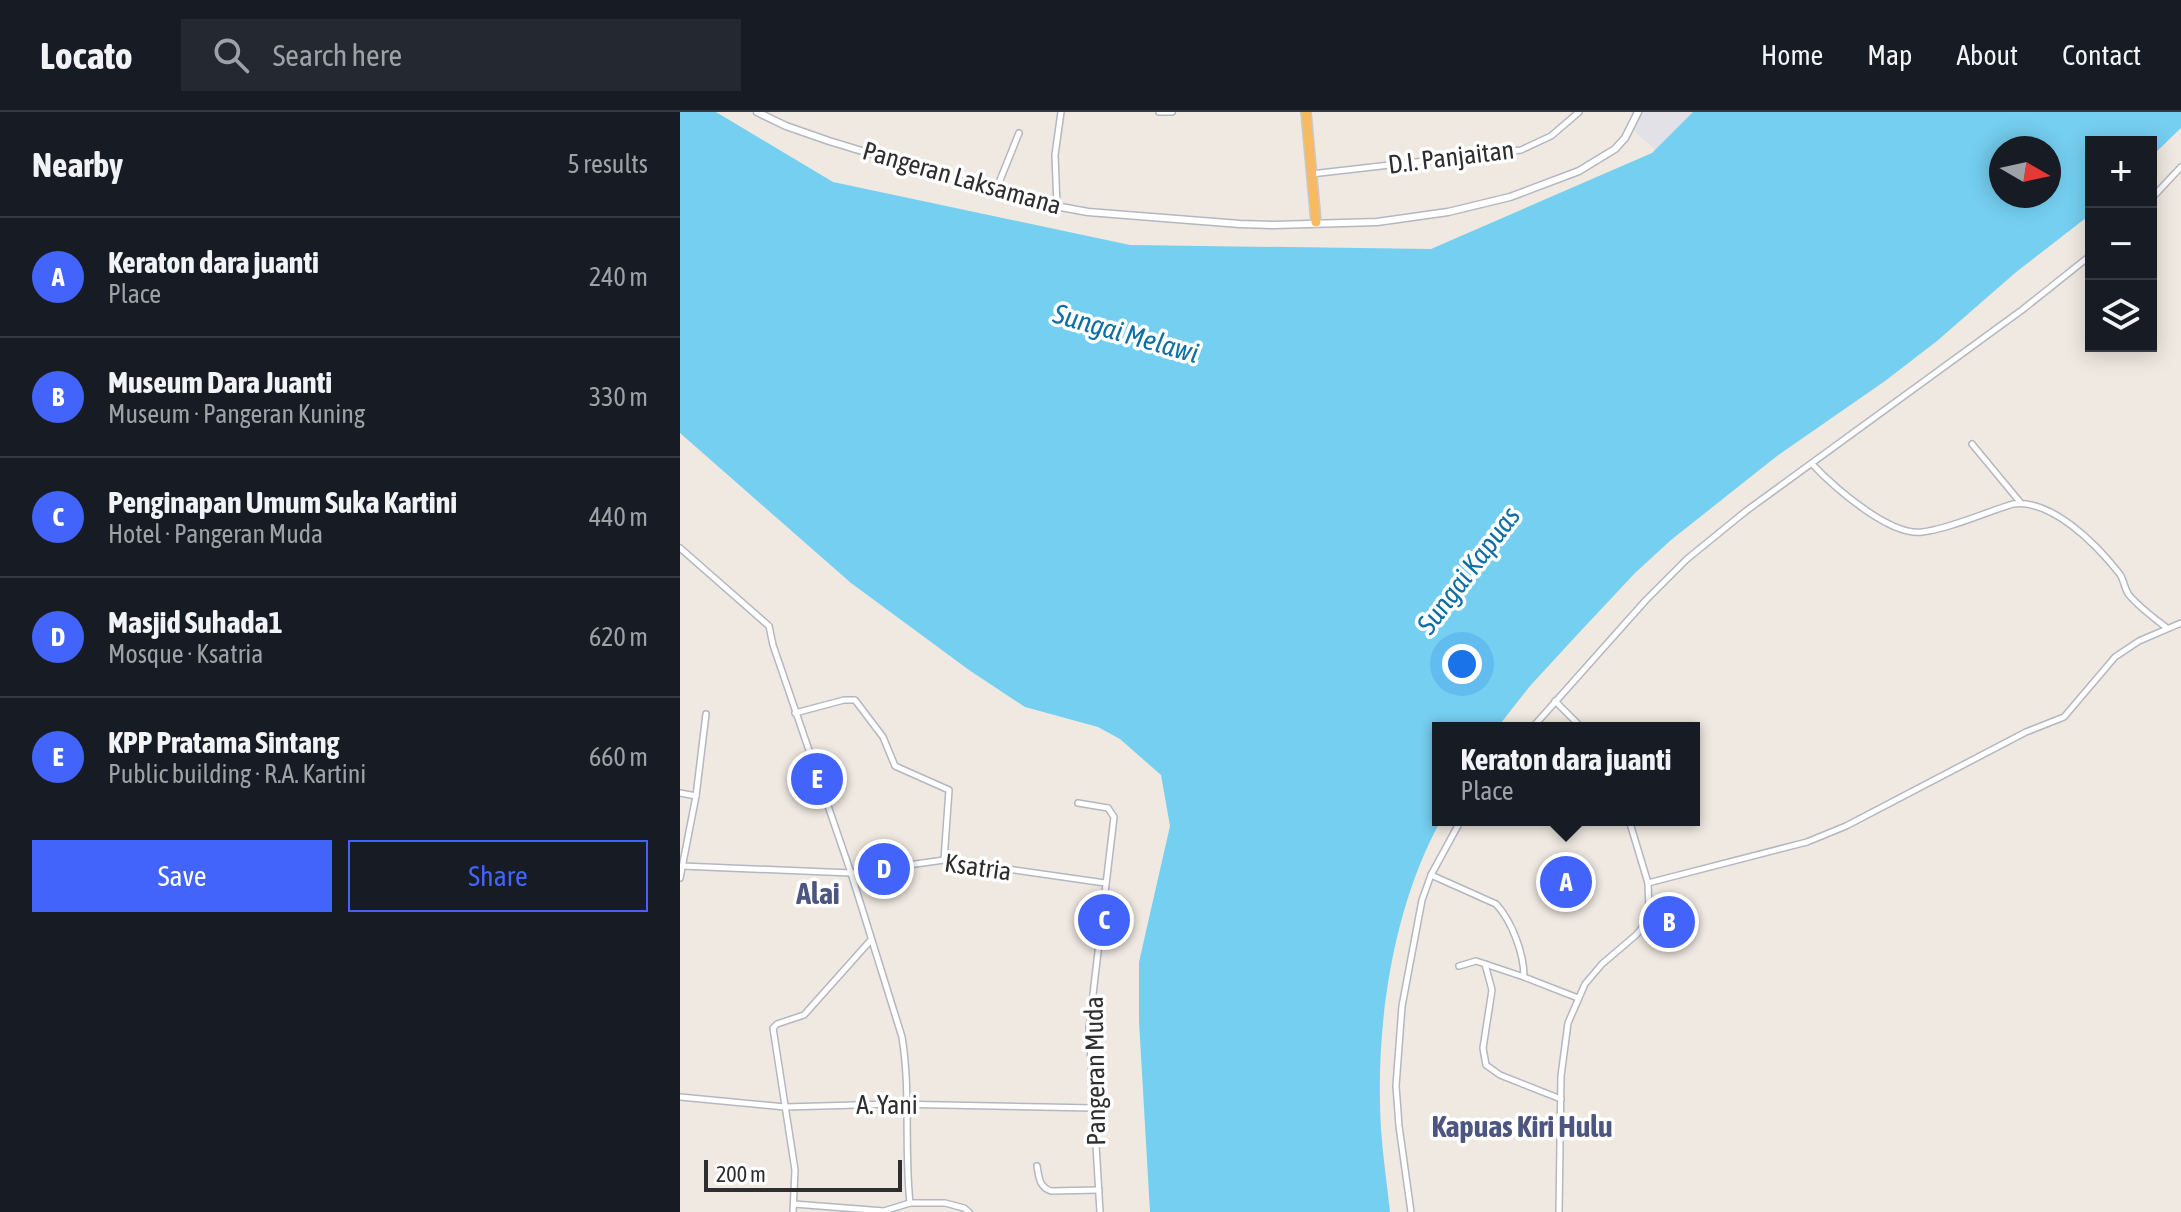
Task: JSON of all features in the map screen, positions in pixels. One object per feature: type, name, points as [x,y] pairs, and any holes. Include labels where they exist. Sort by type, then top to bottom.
[{"type":"highway","points":[[1306,112],[1316,222]]},
{"type":"street","name":"Pangeran Laksamana","points":[[757,112],[829,141],[1023,200],[1117,215],[1240,224],[1377,222],[1448,212],[1510,197],[1579,171],[1598,160],[1625,138],[1637,115]]},
{"type":"street","points":[[1057,206],[1055,155],[1061,112]]},
{"type":"street","points":[[1159,112],[1172,112]]},
{"type":"street","name":"D.I. Panjaitan","points":[[1311,174],[1521,150],[1551,136],[1579,112]]},
{"type":"street","points":[[1629,112],[1637,115]]},
{"type":"street","points":[[996,190],[1019,133]]},
{"type":"street","points":[[2157,193],[2181,167]]},
{"type":"street","points":[[1537,722],[1670,574],[1734,520],[2022,310],[2085,260]]},
{"type":"street","points":[[1972,444],[2021,503]]},
{"type":"street","points":[[1812,464],[1851,500],[1910,532],[1929,530],[2021,503],[2058,515],[2121,575],[2127,593],[2167,628]]},
{"type":"street","points":[[680,548],[769,626],[902,1037],[910,1203]]},
{"type":"street","points":[[1648,883],[1816,839],[2026,732],[2057,722],[2076,707],[2115,657],[2139,641],[2181,623]]},
{"type":"street","points":[[795,713],[855,700],[883,737],[895,766],[927,783],[949,790],[944,860]]},
{"type":"street","points":[[1555,701],[1576,722]]},
{"type":"street","points":[[680,878],[696,796],[706,714]]},
{"type":"street","points":[[680,793],[696,796]]},
{"type":"street","name":"Pangeran Muda","points":[[1078,803],[1103,806],[1112,811],[1114,823],[1089,1028],[1100,1212]]},
{"type":"street","points":[[1411,1212],[1398,1112],[1398,1048],[1409,961],[1422,900],[1431,875],[1458,826]]},
{"type":"street","points":[[1559,1212],[1564,1039],[1585,984],[1642,928],[1649,910],[1648,883],[1631,826]]},
{"type":"street","name":"Ksatria","points":[[682,866],[851,873],[944,860],[1105,883]]},
{"type":"street","points":[[1431,875],[1499,906],[1514,935],[1524,977]]},
{"type":"street","points":[[793,1212],[796,1180],[773,1028],[804,1015],[870,941]]},
{"type":"street","points":[[1459,966],[1472,961],[1485,964],[1578,998]]},
{"type":"street","points":[[1485,964],[1492,990],[1483,1048],[1486,1065],[1511,1080],[1561,1099]]},
{"type":"street","name":"A. Yani","points":[[680,1097],[785,1107],[907,1104],[1094,1108]]},
{"type":"street","points":[[1037,1166],[1040,1183],[1051,1191],[1099,1190]]},
{"type":"street","points":[[793,1204],[884,1211],[910,1203],[945,1203],[969,1212]]},
{"type":"shaded area","points":[[1643,112],[1724,112],[1689,180],[1633,130]]},
{"type":"water","points":[[680,112],[716,112],[833,182],[1130,245],[1431,249],[1652,153],[1693,112],[2181,112],[2181,128],[2157,151],[2157,136],[2085,136],[2085,219],[2015,273],[1937,341],[1777,456],[1671,540],[1576,636],[1502,722],[1432,722],[1432,826],[1438,826],[1412,885],[1401,920],[1382,1030],[1380,1115],[1390,1212],[1150,1212],[1139,1021],[1139,962],[1170,826],[1161,775],[1120,739],[1098,727],[1025,707],[851,583],[680,433]]},
{"type":"place","name":"KPP Pratama Sintang","points":[[817,779]]},
{"type":"place","name":"Masjid Suhada1","points":[[884,869]]},
{"type":"place","name":"Keraton dara juanti","points":[[1566,882]]},
{"type":"place","name":"Penginapan Umum Suka Kartini","points":[[1104,920]]},
{"type":"place","name":"Museum Dara Juanti","points":[[1669,922]]},
{"type":"district","name":"Alai","points":[[818,894]]},
{"type":"district","name":"Kapuas Kiri Hulu","points":[[1522,1127]]},
{"type":"water label","name":"Sungai Melawi","points":[[1126,333]]},
{"type":"water label","name":"Sungai Kapuas","points":[[1468,570]]}]
